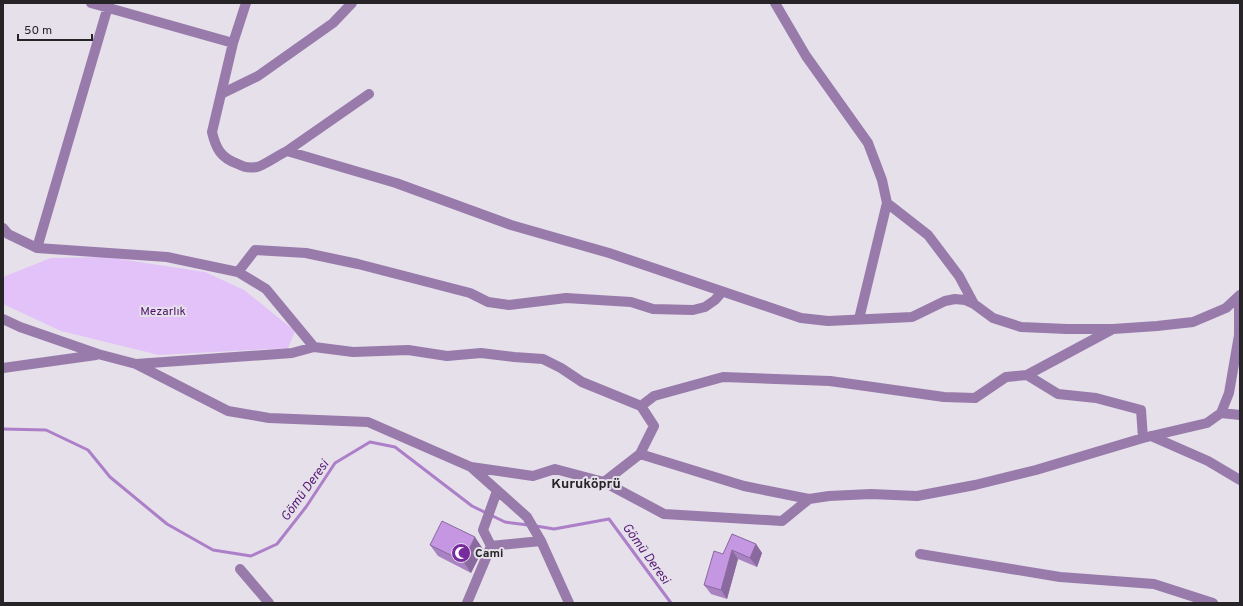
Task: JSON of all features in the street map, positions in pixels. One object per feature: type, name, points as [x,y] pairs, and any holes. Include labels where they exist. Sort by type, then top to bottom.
[{"type":"street","points":[[91,3],[108,6],[233,43]]},
{"type":"street","points":[[246,3],[233,43],[212,132],[220,153],[229,161],[243,166],[257,168],[287,150],[369,94]]},
{"type":"street","points":[[221,94],[258,76],[333,23],[352,3]]},
{"type":"street","points":[[775,3],[806,56],[868,143],[882,180],[887,203],[859,319]]},
{"type":"street","points":[[36,248],[108,6]]},
{"type":"street","points":[[287,150],[396,183],[512,225],[609,253],[801,318],[828,321],[912,317],[945,301],[955,299],[965,300],[974,304],[993,318],[1021,327],[1113,329],[1193,322],[1226,308],[1239,296]]},
{"type":"street","points":[[887,203],[928,235],[959,276],[974,304]]},
{"type":"street","points":[[3,228],[8,234],[36,248],[167,257],[238,272],[266,289],[314,347]]},
{"type":"street","points":[[238,272],[255,250],[306,253],[358,264],[470,293],[488,302],[509,305],[566,298],[631,302],[653,309],[693,310],[705,307],[715,300],[722,292]]},
{"type":"street","points":[[640,454],[744,486],[809,499],[829,496],[871,494],[917,496],[975,485],[1036,470],[1147,437],[1207,423],[1221,413],[1229,393],[1239,335],[1239,296]]},
{"type":"street","points":[[3,319],[20,327],[98,354],[136,364],[228,411],[269,418],[368,422],[471,467],[533,476],[555,469],[604,482],[664,514],[782,521],[809,499]]},
{"type":"street","points":[[3,324],[20,327]]},
{"type":"street","points":[[641,406],[654,396],[723,377],[830,381],[944,397],[975,398],[1006,377],[1028,375],[1113,329]]},
{"type":"street","points":[[136,364],[292,353],[314,347],[353,352],[408,350],[447,356],[481,353],[543,359],[561,368],[582,382],[641,406],[654,426],[640,454],[604,482]]},
{"type":"street","points":[[3,368],[98,354]]},
{"type":"street","points":[[1028,375],[1058,394],[1096,398],[1141,410],[1147,437]]},
{"type":"street","points":[[1221,413],[1240,415]]},
{"type":"street","points":[[1147,437],[1208,461],[1240,480]]},
{"type":"street","points":[[471,467],[527,517],[541,541],[569,603]]},
{"type":"street","points":[[467,603],[491,546],[483,530],[497,491]]},
{"type":"street","points":[[491,546],[541,541]]},
{"type":"street","points":[[920,554],[1060,577],[1154,584],[1213,603]]},
{"type":"street","points":[[240,569],[269,603]]},
{"type":"green space","name":"Mezarlık","points":[[106,257],[205,272],[244,290],[295,331],[288,348],[159,355],[61,331],[3,304],[3,277],[51,258]]},
{"type":"building","points":[[442,521],[475,537],[463,561],[430,545]]},
{"type":"building","points":[[732,534],[756,544],[750,558],[732,550],[721,590],[704,585],[714,551],[723,554]]},
{"type":"waterway","name":"Gömü Deresi","points":[[3,429],[46,430],[88,450],[110,477],[167,524],[213,550],[251,556],[277,544],[306,507],[335,463],[370,442],[395,447],[472,506],[505,522],[528,525]]},
{"type":"waterway","name":"Gömü Deresi","points":[[536,526],[554,529],[609,519],[671,603]]},
{"type":"place","name":"Cami","points":[[461,553]]},
{"type":"district","name":"Kuruköprü","points":[[586,483]]}]
